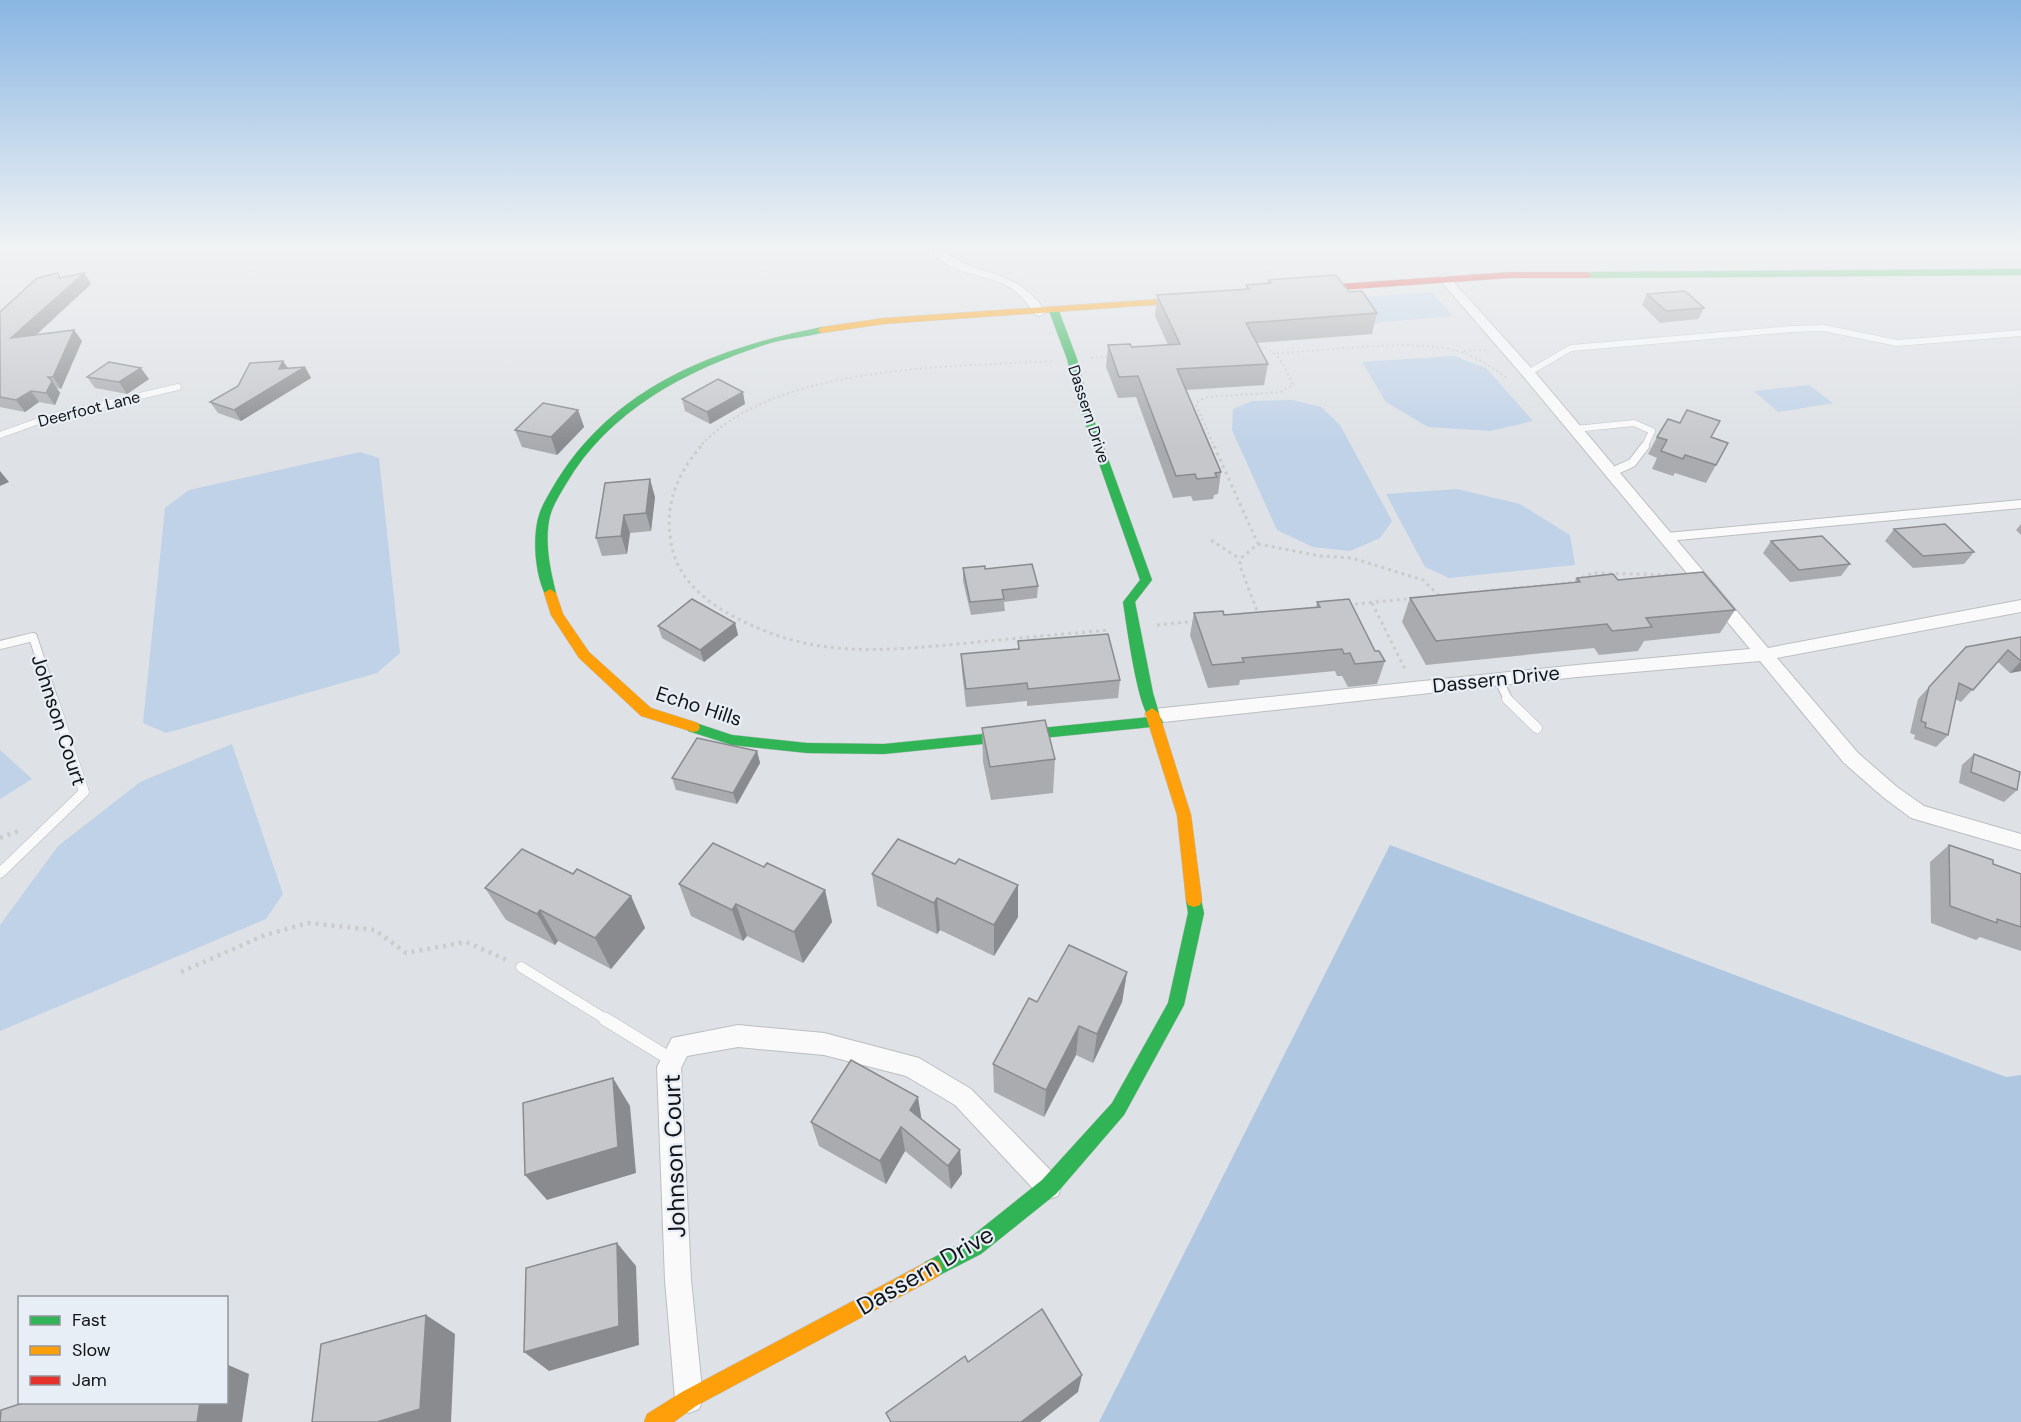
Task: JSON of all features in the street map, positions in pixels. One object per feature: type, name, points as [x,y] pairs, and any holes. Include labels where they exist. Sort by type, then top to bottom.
[{"type":"street","name":"Echo Hills","points":[[1034,312],[884,321],[825,329],[766,341],[681,375],[626,410],[585,445],[566,471],[544,517],[543,569],[557,615],[584,655],[646,712],[732,740],[807,748],[884,749],[1155,719]]},
{"type":"street","name":"Dassern Drive","points":[[655,1422],[689,1400],[974,1247],[1049,1188],[1118,1109],[1176,1005],[1196,913],[1184,815],[1146,693],[1129,602],[1146,580],[1085,409],[1072,359],[1055,312]]},
{"type":"street","points":[[1474,312],[1697,572],[1851,758],[1890,792],[1926,815],[2021,842]]},
{"type":"street","name":"Dassern Drive","points":[[1155,719],[1498,679],[1766,654],[2021,606]]},
{"type":"street","name":"Johnson Court","points":[[689,1400],[678,1280],[669,1067],[680,1046],[738,1036],[824,1044],[911,1066],[963,1097],[1049,1188]]},
{"type":"lane","points":[[1528,373],[1571,348],[1791,329],[1824,328],[1897,343],[2021,333]]},
{"type":"lane","name":"Deerfoot Lane","points":[[0,435],[50,417],[178,387]]},
{"type":"lane","points":[[1575,429],[1634,423],[1652,431],[1647,444],[1634,461],[1624,470],[1612,472]]},
{"type":"lane","points":[[1667,537],[2021,504]]},
{"type":"lane","name":"Johnson Court","points":[[0,645],[33,637],[84,792],[0,873]]},
{"type":"lane","points":[[1498,679],[1506,698],[1537,728]]},
{"type":"lane","points":[[522,967],[672,1060]]},
{"type":"path","points":[[1277,353],[1428,345],[1467,353],[1494,367],[1512,383]]},
{"type":"path","points":[[1251,347],[1263,346],[1277,353],[1293,385],[1280,392],[1208,397],[1199,400],[1196,405],[1258,544]]},
{"type":"path","points":[[1111,356],[848,378],[799,390],[766,403],[730,421],[708,437],[678,476],[668,516],[672,550],[683,575],[703,597],[737,619],[766,632],[804,644],[846,651],[898,650],[1202,620]]},
{"type":"path","points":[[1211,540],[1240,559]]},
{"type":"path","points":[[1240,559],[1258,544]]},
{"type":"path","points":[[1258,544],[1320,556],[1352,558],[1423,579],[1439,596],[1428,597]]},
{"type":"path","points":[[1240,559],[1240,566],[1263,625]]},
{"type":"path","points":[[1474,592],[1568,583],[1593,573],[1667,575],[1697,572]]},
{"type":"path","points":[[1338,606],[1417,598]]},
{"type":"path","points":[[1372,603],[1414,688]]},
{"type":"path","points":[[1247,615],[1270,613]]},
{"type":"path","points":[[181,972],[266,935],[308,923],[375,930],[406,952],[466,942],[522,967]]},
{"type":"shaded area","points":[[1364,312],[1449,312],[1452,316],[1372,323]]},
{"type":"shaded area","points":[[1454,356],[1486,368],[1533,421],[1490,431],[1428,427],[1386,402],[1362,362]]},
{"type":"shaded area","points":[[1809,385],[1833,403],[1778,412],[1754,391]]},
{"type":"shaded area","points":[[1292,400],[1321,407],[1340,425],[1392,521],[1380,538],[1350,551],[1313,547],[1277,530],[1232,430],[1233,409],[1252,401]]},
{"type":"shaded area","points":[[360,452],[379,458],[400,653],[377,673],[166,733],[143,723],[165,508],[189,490]]},
{"type":"shaded area","points":[[1457,489],[1520,504],[1570,535],[1575,565],[1449,578],[1425,567],[1386,494]]},
{"type":"shaded area","points":[[232,744],[283,894],[266,919],[0,1031],[0,925],[58,846],[140,782]]},
{"type":"shaded area","points":[[0,750],[32,779],[0,799]]},
{"type":"shaded area","points":[[1390,845],[2006,1077],[2021,1075],[2021,1422],[1099,1422]]},
{"type":"building","points":[[0,312],[40,312],[11,338],[74,330],[53,377],[48,377],[52,381],[46,393],[31,391],[16,400],[0,397]]},
{"type":"building","points":[[1165,312],[1377,313],[1246,323],[1268,364],[1177,369],[1221,472],[1215,473],[1217,477],[1197,479],[1195,474],[1176,476],[1138,376],[1119,377],[1108,345],[1130,344],[1132,347],[1180,344]]},
{"type":"building","points":[[283,361],[279,369],[305,367],[234,410],[210,402],[238,386],[250,363]]},
{"type":"building","points":[[109,362],[141,368],[119,382],[87,377]]},
{"type":"building","points":[[718,379],[743,392],[707,412],[682,399]]},
{"type":"building","points":[[543,403],[578,410],[551,437],[515,430]]},
{"type":"building","points":[[1687,410],[1720,421],[1711,437],[1728,443],[1716,465],[1685,455],[1683,459],[1661,451],[1667,440],[1657,437],[1668,419],[1680,423]]},
{"type":"building","points":[[650,479],[646,513],[624,515],[621,536],[596,538],[605,483]]},
{"type":"building","points":[[1945,524],[1974,552],[1923,556],[1894,529]]},
{"type":"building","points":[[1822,536],[1850,564],[1799,570],[1771,541]]},
{"type":"building","points":[[1032,564],[1038,586],[1002,590],[1004,599],[970,602],[963,568],[985,566],[985,569]]},
{"type":"building","points":[[1703,572],[1735,610],[1646,618],[1652,627],[1612,631],[1607,624],[1436,641],[1410,598],[1580,582],[1577,578],[1613,574],[1618,580]]},
{"type":"building","points":[[692,599],[735,623],[700,650],[658,626]]},
{"type":"building","points":[[1349,599],[1375,651],[1379,651],[1385,661],[1355,664],[1350,653],[1344,654],[1342,649],[1242,658],[1244,662],[1212,665],[1194,613],[1223,611],[1224,615],[1320,607],[1317,602]]},
{"type":"building","points":[[1108,634],[1120,680],[1028,689],[1027,683],[966,689],[961,654],[1019,649],[1018,641]]},
{"type":"building","points":[[2021,637],[2021,661],[2008,650],[1973,690],[1959,683],[1948,735],[1925,727],[1926,723],[1921,721],[1929,687],[1966,647]]},
{"type":"building","points":[[1045,720],[1055,759],[990,767],[982,728]]},
{"type":"building","points":[[697,738],[757,751],[733,793],[672,778]]},
{"type":"building","points":[[1974,754],[2020,772],[2017,790],[1971,772]]},
{"type":"building","points":[[898,839],[955,864],[959,859],[1018,885],[994,925],[937,898],[934,903],[872,874]]},
{"type":"building","points":[[713,843],[764,867],[767,863],[825,890],[794,932],[736,904],[732,910],[679,884]]},
{"type":"building","points":[[1949,845],[1993,860],[1993,864],[2021,874],[2021,927],[1997,919],[1997,923],[1950,906]]},
{"type":"building","points":[[522,849],[573,874],[577,869],[631,896],[595,938],[540,910],[537,914],[485,888]]},
{"type":"building","points":[[1069,945],[1127,972],[1097,1034],[1079,1026],[1046,1090],[993,1064],[1029,998],[1037,1002]]},
{"type":"building","points":[[851,1060],[918,1097],[910,1110],[960,1150],[948,1166],[901,1127],[880,1161],[811,1122]]},
{"type":"building","points":[[613,1078],[618,1147],[525,1175],[523,1103]]},
{"type":"building","points":[[617,1243],[619,1326],[524,1352],[526,1268]]},
{"type":"building","points":[[1042,1309],[1082,1375],[1021,1422],[891,1422],[886,1413],[965,1356],[968,1362]]},
{"type":"building","points":[[426,1315],[420,1409],[377,1422],[312,1422],[321,1344]]},
{"type":"building","points":[[20,1404],[200,1404],[197,1422],[0,1422],[1,1410]]},
{"type":"traffic: fast","points":[[1055,312],[1072,359],[1085,409],[1146,580],[1129,602],[1146,693],[1152,713]]},
{"type":"traffic: fast","points":[[550,593],[543,555],[544,517],[573,464],[593,438],[617,416],[644,397],[703,365],[764,342],[822,330]]},
{"type":"traffic: fast","points":[[693,727],[732,740],[807,748],[884,749],[1156,722]]},
{"type":"traffic: fast","points":[[932,1269],[974,1247],[1049,1187],[1118,1109],[1176,1005],[1196,913],[1194,900]]},
{"type":"traffic: slow","points":[[822,330],[884,321],[1010,312]]},
{"type":"traffic: slow","points":[[550,593],[557,615],[584,655],[646,712],[693,727]]},
{"type":"traffic: slow","points":[[1152,713],[1184,815],[1194,900]]},
{"type":"traffic: slow","points":[[655,1422],[689,1399],[932,1269]]}]
